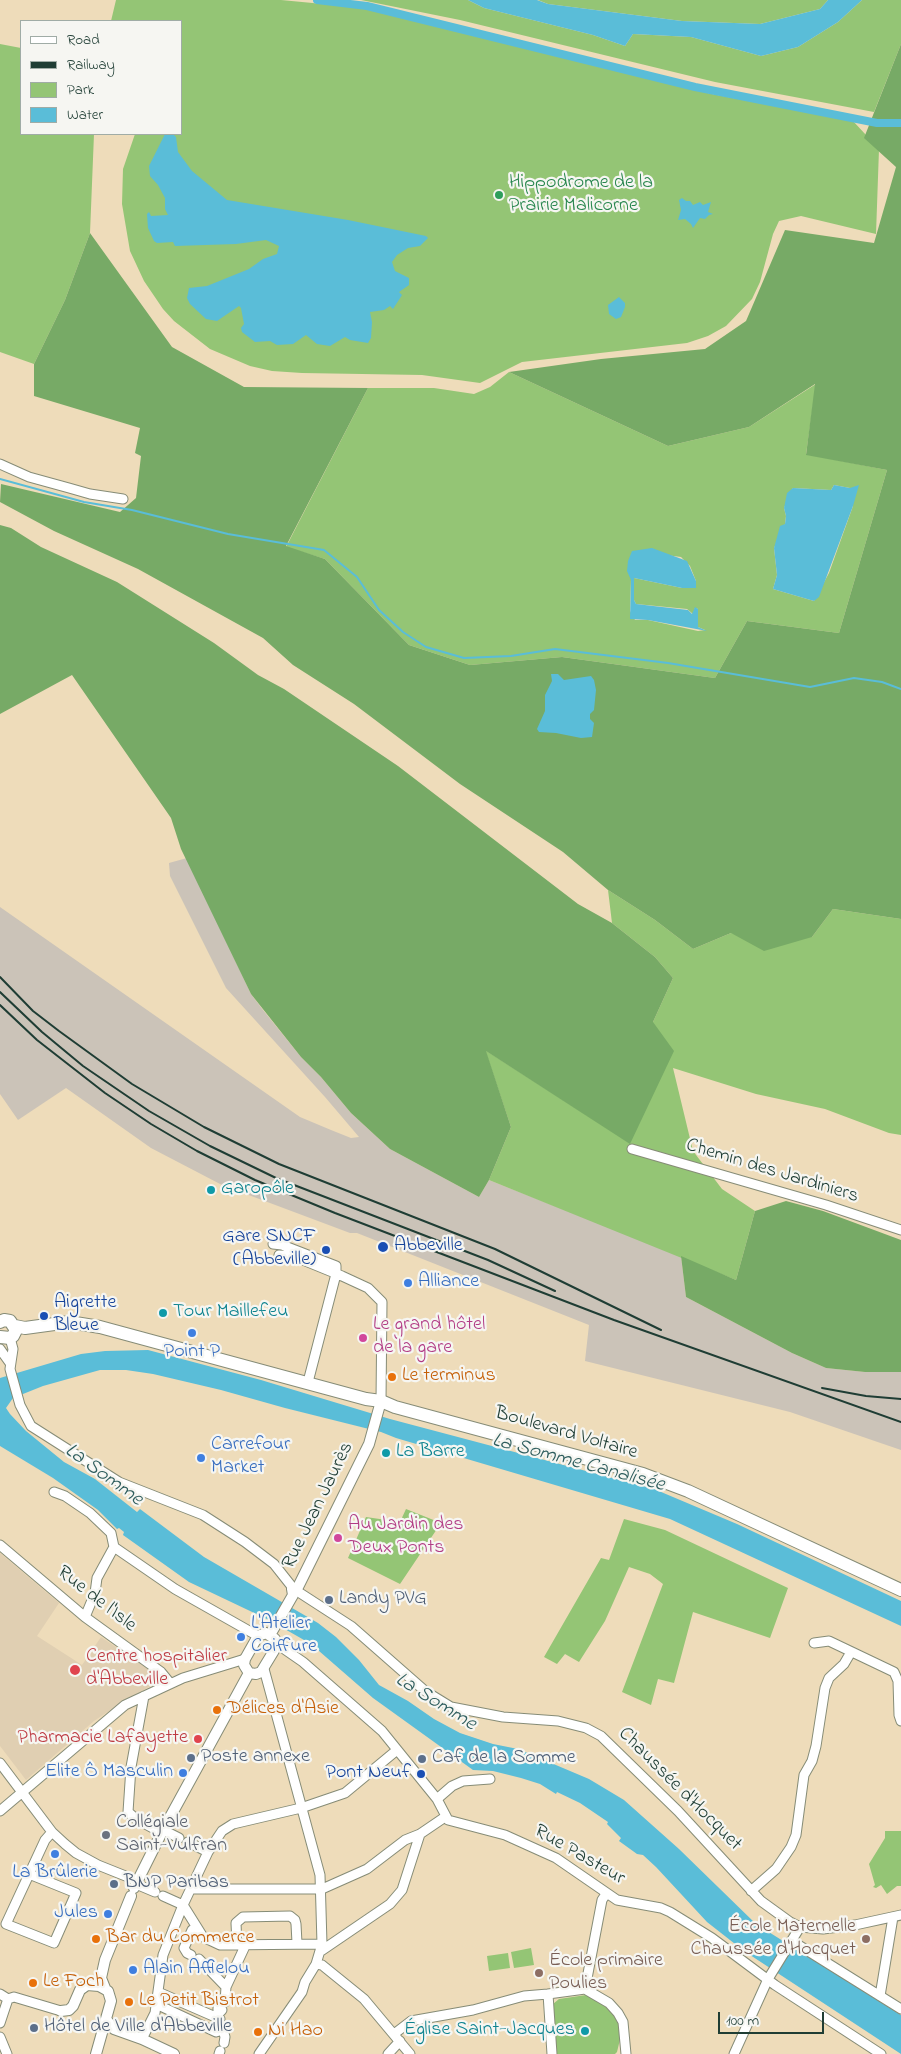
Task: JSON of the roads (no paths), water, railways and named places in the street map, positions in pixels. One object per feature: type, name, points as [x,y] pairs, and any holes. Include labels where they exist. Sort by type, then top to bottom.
[{"type":"main road","name":"Boulevard Voltaire","points":[[5,1333],[24,1328],[69,1322],[100,1327],[308,1382],[366,1399],[379,1405],[395,1406],[667,1482],[901,1590]]},
{"type":"street","points":[[0,464],[29,477],[53,484],[90,494],[123,499]]},
{"type":"street","name":"Chemin des Jardiniers","points":[[632,1149],[826,1205],[901,1230]]},
{"type":"street","points":[[274,1244],[282,1245],[336,1270],[368,1288],[382,1302],[379,1405]]},
{"type":"street","points":[[279,1255],[293,1256],[336,1270]]},
{"type":"street","points":[[308,1382],[336,1270]]},
{"type":"street","points":[[5,1333],[13,1349],[10,1366]]},
{"type":"street","points":[[5,1333],[10,1366]]},
{"type":"street","name":"Chaussée d'Hocquet","points":[[10,1366],[20,1405],[31,1426],[119,1482],[203,1515],[245,1542],[274,1564],[295,1593],[351,1626],[425,1691],[452,1707],[503,1717],[558,1721],[586,1728],[601,1736],[678,1812],[773,1912],[800,1927],[813,1930],[840,1928],[897,1916]]},
{"type":"street","name":"Rue Jean Jaurès","points":[[272,1631],[295,1593],[371,1439],[379,1405]]},
{"type":"street","points":[[54,1492],[65,1496],[90,1513],[111,1533],[114,1546],[97,1578],[95,1593],[85,1617]]},
{"type":"street","name":"Rue de l'Isle","points":[[0,1545],[85,1617],[161,1672],[170,1683]]},
{"type":"street","points":[[114,1546],[175,1589],[258,1636]]},
{"type":"street","points":[[272,1631],[276,1644],[264,1669],[256,1674],[249,1673],[244,1665],[245,1659],[258,1636],[272,1631]]},
{"type":"street","points":[[814,1643],[829,1640],[894,1672],[897,1675],[901,1721]]},
{"type":"street","points":[[191,1889],[322,1889],[367,1869],[405,1840],[420,1834],[445,1816],[436,1799],[382,1731],[322,1678],[276,1644]]},
{"type":"street","points":[[751,1891],[776,1869],[791,1847],[796,1835],[804,1775],[812,1760],[816,1746],[825,1688],[829,1678],[844,1664],[851,1652]]},
{"type":"street","points":[[0,1812],[126,1705],[170,1683],[245,1659]]},
{"type":"street","points":[[259,2054],[302,1992],[304,1982],[316,1964],[322,1947],[322,1889],[320,1875],[264,1669]]},
{"type":"street","points":[[0,2023],[4,1996],[14,1996],[61,2011],[69,2010],[73,2006],[80,1990],[97,1981],[135,1887],[165,1827],[249,1673]]},
{"type":"street","points":[[144,1696],[131,1767],[128,1812],[136,1819],[165,1827],[184,1840],[208,1852]]},
{"type":"street","points":[[142,2039],[155,2013],[163,1954],[208,1852],[222,1830],[233,1824],[301,1808],[345,1793],[397,1750]]},
{"type":"street","points":[[0,1763],[52,1832],[76,1853],[135,1887],[159,1894],[183,1905],[203,1937],[220,1945],[297,1943],[322,1947],[390,1904],[402,1890],[420,1834]]},
{"type":"street","points":[[436,1799],[452,1786],[463,1781],[490,1779]]},
{"type":"street","name":"Rue Pasteur","points":[[445,1816],[454,1823],[486,1829],[556,1858],[606,1894],[626,1903],[661,1908],[670,1912],[771,1975],[881,2054]]},
{"type":"street","points":[[29,1874],[76,1893],[54,1943],[6,1924],[29,1874],[45,1840],[52,1832]]},
{"type":"street","points":[[585,1989],[602,1900],[606,1894]]},
{"type":"street","points":[[221,2049],[225,2037],[222,2004],[242,1944],[236,1923],[243,1917],[290,1916],[295,1920],[297,1943]]},
{"type":"street","points":[[880,1996],[897,1916]]},
{"type":"street","points":[[734,2054],[771,1975],[800,1927]]},
{"type":"street","points":[[196,1928],[192,1930],[184,1948],[185,1951],[195,1957],[222,2004]]},
{"type":"street","points":[[791,1943],[901,2009]]},
{"type":"street","points":[[316,1964],[322,1965],[364,1999],[410,2054]]},
{"type":"street","points":[[96,2054],[112,2001],[110,1994],[97,1981]]},
{"type":"street","points":[[388,2054],[397,2037],[411,2021],[473,2010],[524,1996],[585,1989],[609,2003],[618,2013],[623,2022],[626,2054]]},
{"type":"street","points":[[158,1992],[222,2004]]},
{"type":"street","points":[[548,1994],[552,2054]]},
{"type":"street","points":[[156,2004],[216,2032],[223,2030]]},
{"type":"street","points":[[106,2019],[114,2029],[142,2039],[174,2054]]},
{"type":"street","points":[[102,2034],[114,2029]]},
{"type":"street","points":[[0,2037],[7,2054]]},
{"type":"water","points":[[468,0],[537,0],[548,4],[682,21],[760,24],[820,9],[828,0],[862,0],[838,22],[798,47],[761,56],[691,37],[633,34],[625,46],[593,35],[484,8]]},
{"type":"water","points":[[164,135],[174,135],[178,152],[192,171],[227,200],[348,220],[426,236],[428,238],[420,246],[408,248],[397,255],[392,262],[395,271],[409,278],[409,285],[399,292],[402,295],[393,309],[390,306],[384,310],[370,312],[372,322],[371,338],[368,343],[350,340],[345,337],[330,346],[317,344],[306,335],[293,344],[277,345],[270,341],[255,342],[242,332],[241,328],[244,324],[239,306],[217,321],[206,319],[190,304],[187,298],[189,288],[207,286],[249,269],[263,259],[277,254],[279,246],[266,240],[236,244],[175,246],[173,242],[157,243],[154,241],[148,228],[147,214],[149,212],[151,216],[168,215],[165,209],[165,198],[158,185],[150,176],[149,166]]},
{"type":"water","points":[[682,198],[690,201],[693,205],[700,202],[703,205],[711,202],[708,212],[713,214],[705,219],[700,218],[693,228],[685,219],[678,220],[681,210],[679,200]]},
{"type":"water","points":[[619,297],[625,303],[625,307],[621,317],[616,319],[609,314],[608,305]]},
{"type":"water","points":[[834,485],[850,488],[859,485],[819,597],[814,601],[773,589],[777,575],[774,548],[780,526],[785,524],[784,508],[787,493],[793,488],[831,490]]},
{"type":"water","points":[[652,548],[687,561],[696,581],[696,588],[682,588],[634,578],[634,600],[636,604],[688,610],[692,614],[695,607],[698,609],[698,627],[707,631],[648,620],[630,619],[631,580],[627,571],[628,561],[632,551]]},
{"type":"water","points":[[551,674],[558,674],[564,680],[591,676],[594,680],[596,690],[594,710],[590,714],[590,719],[594,723],[592,737],[581,738],[539,732],[537,729],[545,711],[545,695],[552,681]]},
{"type":"water","points":[[148,1350],[261,1380],[390,1419],[654,1489],[737,1524],[901,1601],[901,1626],[670,1519],[381,1432],[153,1374],[126,1370],[100,1370],[43,1386],[13,1398],[6,1408],[26,1431],[64,1462],[95,1479],[137,1512],[140,1509],[204,1557],[318,1623],[336,1637],[359,1660],[379,1685],[460,1733],[493,1744],[518,1749],[589,1779],[624,1800],[679,1849],[756,1924],[901,2015],[901,2054],[744,1951],[707,1922],[643,1855],[637,1854],[619,1841],[621,1838],[607,1824],[608,1822],[580,1803],[557,1792],[556,1794],[540,1784],[521,1778],[493,1771],[473,1770],[373,1698],[311,1644],[269,1620],[189,1582],[123,1535],[124,1532],[119,1528],[117,1529],[98,1510],[53,1478],[0,1446],[0,1378],[81,1354],[105,1351]]},
{"type":"waterway","points":[[317,0],[367,6],[695,87],[877,123],[901,123]]},
{"type":"waterway","points":[[0,479],[84,502],[132,510],[228,534],[324,550],[357,577],[379,610],[403,632],[426,647],[464,658],[511,656],[555,649],[668,663],[810,687],[854,678],[882,682],[901,689]]},
{"type":"railway","points":[[0,977],[33,1011],[59,1031],[132,1084],[204,1127],[279,1164],[495,1249],[661,1330]]},
{"type":"railway","points":[[0,992],[42,1032],[83,1066],[149,1111],[210,1146],[276,1178],[488,1260],[555,1291]]},
{"type":"railway","points":[[0,1005],[37,1040],[105,1093],[151,1124],[197,1151],[255,1180],[335,1213],[614,1320],[901,1422]]},
{"type":"railway","points":[[822,1388],[866,1396],[901,1399]]},
{"type":"place","name":"Hippodrome de la Prairie Malicorne","points":[[499,195]]},
{"type":"place","name":"Garopôle","points":[[211,1190]]},
{"type":"place","name":"Abbeville","points":[[383,1247]]},
{"type":"place","name":"Gare SNCF (Abbeville)","points":[[326,1250]]},
{"type":"place","name":"Alliance","points":[[408,1283]]},
{"type":"place","name":"Tour Maillefeu","points":[[163,1313]]},
{"type":"place","name":"Aigrette Bleue","points":[[44,1316]]},
{"type":"place","name":"Point P","points":[[192,1333]]},
{"type":"place","name":"Le grand hôtel de la gare","points":[[363,1338]]},
{"type":"place","name":"Le terminus","points":[[392,1377]]},
{"type":"place","name":"La Barre","points":[[386,1453]]},
{"type":"place","name":"Carrefour Market","points":[[201,1458]]},
{"type":"place","name":"Au Jardin des Deux Ponts","points":[[338,1538]]},
{"type":"place","name":"Landy PVG","points":[[329,1600]]},
{"type":"place","name":"L'Atelier Coiffure","points":[[241,1637]]},
{"type":"place","name":"Centre hospitalier d'Abbeville","points":[[75,1670]]},
{"type":"place","name":"Délices d'Asie","points":[[217,1710]]},
{"type":"place","name":"Pharmacie Lafayette","points":[[198,1739]]},
{"type":"place","name":"Poste annexe","points":[[191,1758]]},
{"type":"place","name":"Caf de la Somme","points":[[422,1759]]},
{"type":"place","name":"Elite Ô Masculin","points":[[183,1773]]},
{"type":"place","name":"Pont Neuf","points":[[421,1774]]},
{"type":"place","name":"Collégiale Saint-Vulfran","points":[[106,1835]]},
{"type":"place","name":"La Brûlerie","points":[[55,1854]]},
{"type":"place","name":"BNP Paribas","points":[[114,1884]]},
{"type":"place","name":"Jules","points":[[108,1914]]},
{"type":"place","name":"Bar du Commerce","points":[[96,1939]]},
{"type":"place","name":"École Maternelle Chaussée d'Hocquet","points":[[866,1939]]},
{"type":"place","name":"Alain Afflelou","points":[[133,1970]]},
{"type":"place","name":"École primaire Poulies","points":[[539,1973]]},
{"type":"place","name":"Le Foch","points":[[33,1983]]},
{"type":"place","name":"Le Petit Bistrot","points":[[129,2002]]},
{"type":"place","name":"Hôtel de Ville d'Abbeville","points":[[34,2028]]},
{"type":"place","name":"Église Saint-Jacques","points":[[585,2031]]},
{"type":"place","name":"Ni Hao","points":[[258,2032]]},
{"type":"water label","name":"La Somme Canalisée","points":[[578,1464]]},
{"type":"water label","name":"La Somme","points":[[103,1476]]},
{"type":"water label","name":"La Somme","points":[[435,1703]]}]
